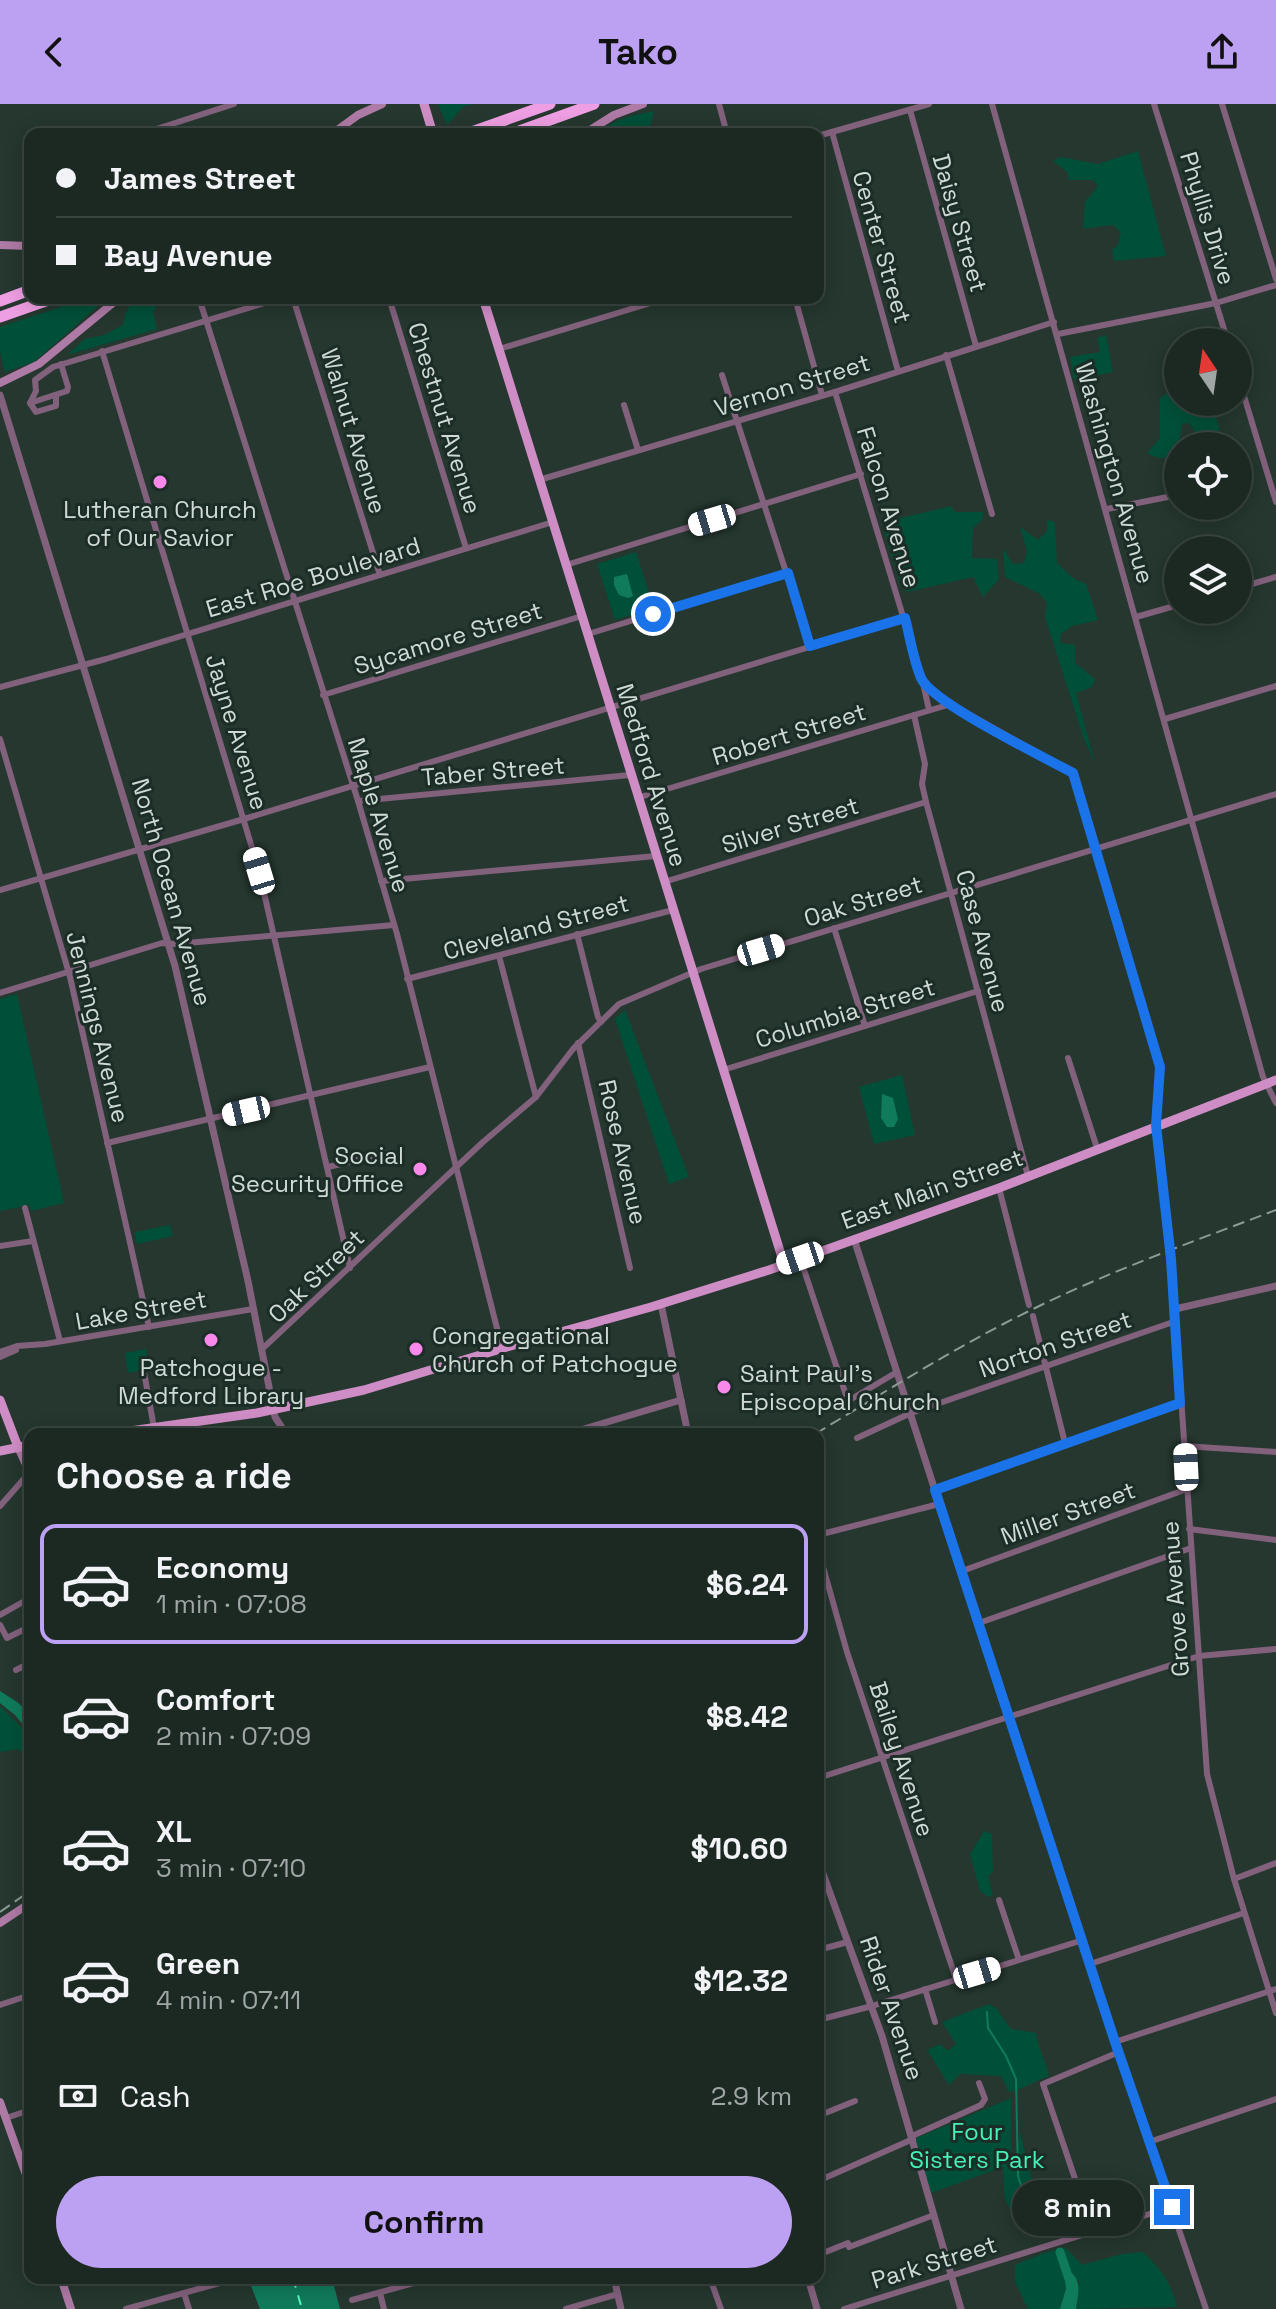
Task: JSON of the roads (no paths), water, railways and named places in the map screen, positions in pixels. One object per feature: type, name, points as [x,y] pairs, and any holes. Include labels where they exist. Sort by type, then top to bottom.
[{"type":"highway","points":[[483,128],[550,104]]},
{"type":"highway","points":[[528,128],[594,104]]},
{"type":"highway","points":[[0,301],[24,292]]},
{"type":"highway","points":[[0,317],[37,304]]},
{"type":"main road","points":[[340,128],[358,115],[382,104]]},
{"type":"main road","points":[[424,104],[431,128]]},
{"type":"main road","points":[[593,128],[614,115],[643,104]]},
{"type":"main road","points":[[0,245],[24,246]]},
{"type":"main road","points":[[0,383],[39,364],[112,304]]},
{"type":"main road","name":"Medford Avenue","points":[[485,304],[784,1264]]},
{"type":"main road","name":"East Main Street","points":[[154,1428],[274,1410],[378,1387],[502,1348],[661,1304],[999,1188],[1271,1082]]},
{"type":"main road","points":[[0,1400],[24,1460]]},
{"type":"main road","points":[[0,1451],[24,1446]]},
{"type":"main road","points":[[0,1923],[24,1907]]},
{"type":"main road","points":[[0,2102],[24,2162]]},
{"type":"main road","points":[[63,2284],[71,2309]]},
{"type":"street","points":[[161,128],[234,104]]},
{"type":"street","points":[[719,104],[725,128]]},
{"type":"street","points":[[824,134],[929,104]]},
{"type":"street","name":"Washington Avenue","points":[[992,104],[1192,819],[1276,1103]]},
{"type":"street","name":"Phyllis Drive","points":[[1154,104],[1224,328]]},
{"type":"street","points":[[1058,334],[1216,303],[1276,282],[1222,104]]},
{"type":"street","name":"Daisy Street","points":[[910,110],[976,346]]},
{"type":"street","name":"Center Street","points":[[832,132],[898,371]]},
{"type":"street","name":"Maple Avenue","points":[[201,304],[358,801],[394,925],[502,1348]]},
{"type":"street","points":[[61,364],[68,387],[56,395],[30,403],[36,391],[35,380],[61,364],[260,304]]},
{"type":"street","name":"Walnut Avenue","points":[[295,304],[380,575]]},
{"type":"street","name":"Chestnut Avenue","points":[[391,304],[466,548]]},
{"type":"street","points":[[499,349],[635,304]]},
{"type":"street","points":[[797,304],[822,395]]},
{"type":"street","name":"Vernon Street","points":[[539,480],[835,392],[1054,322]]},
{"type":"street","name":"Jayne Avenue","points":[[102,351],[189,634],[276,936],[350,1268]]},
{"type":"street","points":[[946,355],[992,514]]},
{"type":"street","points":[[722,375],[810,646]]},
{"type":"street","name":"Falcon Avenue","points":[[835,392],[905,618],[929,710]]},
{"type":"street","name":"North Ocean Avenue","points":[[0,395],[178,978],[274,1410],[283,1428]]},
{"type":"street","points":[[624,405],[638,450]]},
{"type":"street","points":[[1250,416],[1276,502]]},
{"type":"street","points":[[566,565],[861,474]]},
{"type":"street","points":[[1107,509],[1164,498]]},
{"type":"street","name":"East Roe Boulevard","points":[[0,687],[85,666],[553,522]]},
{"type":"street","points":[[588,634],[788,573]]},
{"type":"street","points":[[1252,584],[1276,577]]},
{"type":"street","points":[[1136,617],[1164,609]]},
{"type":"street","name":"Sycamore Street","points":[[323,695],[582,616]]},
{"type":"street","points":[[0,890],[905,618]]},
{"type":"street","points":[[922,679],[929,689],[951,704],[1073,773],[1160,1067],[1156,1125]]},
{"type":"street","points":[[1165,719],[1276,686]]},
{"type":"street","name":"Robert Street","points":[[637,798],[951,704]]},
{"type":"street","name":"Case Avenue","points":[[914,715],[925,764],[922,784],[926,802],[1028,1176]]},
{"type":"street","name":"Jennings Avenue","points":[[0,739],[69,972],[149,1327]]},
{"type":"street","name":"Taber Street","points":[[358,801],[630,775]]},
{"type":"street","name":"Oak Street","points":[[261,1350],[456,1167],[536,1097],[578,1043],[625,1000],[692,972],[1276,794]]},
{"type":"street","name":"Silver Street","points":[[664,882],[926,802]]},
{"type":"street","points":[[381,881],[656,856]]},
{"type":"street","name":"Cleveland Street","points":[[407,979],[673,910]]},
{"type":"street","points":[[0,993],[168,943],[394,925]]},
{"type":"street","points":[[834,928],[865,1026]]},
{"type":"street","points":[[577,934],[601,1022]]},
{"type":"street","points":[[499,956],[536,1097]]},
{"type":"street","name":"Columbia Street","points":[[723,1070],[978,991]]},
{"type":"street","name":"Rose Avenue","points":[[578,1043],[630,1268]]},
{"type":"street","points":[[1068,1058],[1097,1148]]},
{"type":"street","points":[[107,1143],[430,1067]]},
{"type":"street","name":"Grove Avenue","points":[[1156,1125],[1176,1321],[1207,1774],[1234,1879],[1272,1990],[1276,2013]]},
{"type":"street","points":[[328,1167],[391,1152]]},
{"type":"street","points":[[999,1188],[1029,1305]]},
{"type":"street","points":[[25,1208],[60,1341]]},
{"type":"street","points":[[854,1239],[1008,1717],[1206,2309]]},
{"type":"street","points":[[0,1246],[33,1241]]},
{"type":"street","points":[[800,1258],[848,1401],[897,1372]]},
{"type":"street","points":[[1175,1309],[1276,1286]]},
{"type":"street","points":[[661,1304],[687,1428]]},
{"type":"street","name":"Lake Street","points":[[0,1354],[35,1345],[253,1309]]},
{"type":"street","points":[[1033,1316],[1065,1443]]},
{"type":"street","name":"Norton Street","points":[[857,1438],[911,1413],[1176,1321]]},
{"type":"street","points":[[144,1372],[154,1428]]},
{"type":"street","points":[[587,1428],[681,1400]]},
{"type":"street","points":[[935,1490],[1180,1403]]},
{"type":"street","points":[[1184,1446],[1276,1452]]},
{"type":"street","points":[[0,1506],[24,1479]]},
{"type":"street","name":"Miller Street","points":[[962,1571],[1187,1489]]},
{"type":"street","points":[[824,1533],[939,1504]]},
{"type":"street","points":[[1189,1529],[1276,1540]]},
{"type":"street","points":[[979,1623],[1191,1548]]},
{"type":"street","name":"Bailey Avenue","points":[[824,1570],[847,1652],[956,1979]]},
{"type":"street","points":[[0,1615],[24,1601]]},
{"type":"street","points":[[0,1625],[7,1638],[24,1630]]},
{"type":"street","points":[[824,1776],[1199,1656],[1276,1649]]},
{"type":"street","points":[[16,1670],[24,1666]]},
{"type":"street","points":[[1234,1879],[1276,1863]]},
{"type":"street","name":"Rider Avenue","points":[[824,1876],[872,2006],[961,2309]]},
{"type":"street","points":[[999,1900],[1019,1960]]},
{"type":"street","points":[[1090,1964],[1244,1913]]},
{"type":"street","points":[[824,2018],[1083,1940]]},
{"type":"street","points":[[824,1948],[848,1942]]},
{"type":"street","points":[[925,1989],[935,2022]]},
{"type":"street","points":[[1115,2042],[1272,1990]]},
{"type":"street","points":[[0,2005],[24,1997]]},
{"type":"street","points":[[1093,2232],[1043,2084],[1119,2052]]},
{"type":"street","points":[[824,2178],[981,2105],[985,2099],[979,2083]]},
{"type":"street","points":[[1149,2142],[1276,2099]]},
{"type":"street","points":[[824,2114],[855,2101]]},
{"type":"street","points":[[6,2118],[24,2112]]},
{"type":"street","name":"Park Street","points":[[844,2309],[1172,2207]]},
{"type":"street","points":[[824,2253],[848,2243],[849,2247],[934,2215]]},
{"type":"street","points":[[126,2309],[216,2284]]},
{"type":"street","points":[[352,2300],[411,2284]]},
{"type":"street","points":[[616,2284],[621,2309]]},
{"type":"street","points":[[712,2284],[721,2309]]},
{"type":"street","points":[[810,2284],[817,2309]]},
{"type":"street","points":[[184,2293],[189,2309]]},
{"type":"street","points":[[380,2293],[384,2309]]},
{"type":"street","points":[[566,2309],[618,2294]]},
{"type":"waterway","points":[[987,2012],[988,2028],[1016,2079],[1018,2176],[1027,2205],[1048,2232]]},
{"type":"waterway","points":[[1060,2252],[1069,2279]]},
{"type":"railway","points":[[824,1429],[946,1355],[1057,1297],[1276,1210]]},
{"type":"railway","points":[[0,1912],[24,1895]]},
{"type":"place","name":"Lutheran Church of Our Savior","points":[[160,482]]},
{"type":"place","name":"Social Security Office","points":[[420,1169]]},
{"type":"place","name":"Patchogue - Medford Library","points":[[211,1340]]},
{"type":"place","name":"Congregational Church of Patchogue","points":[[416,1349]]},
{"type":"place","name":"Saint Paul's Episcopal Church","points":[[724,1387]]},
{"type":"park label","name":"Four Sisters Park","points":[[977,2145]]}]
